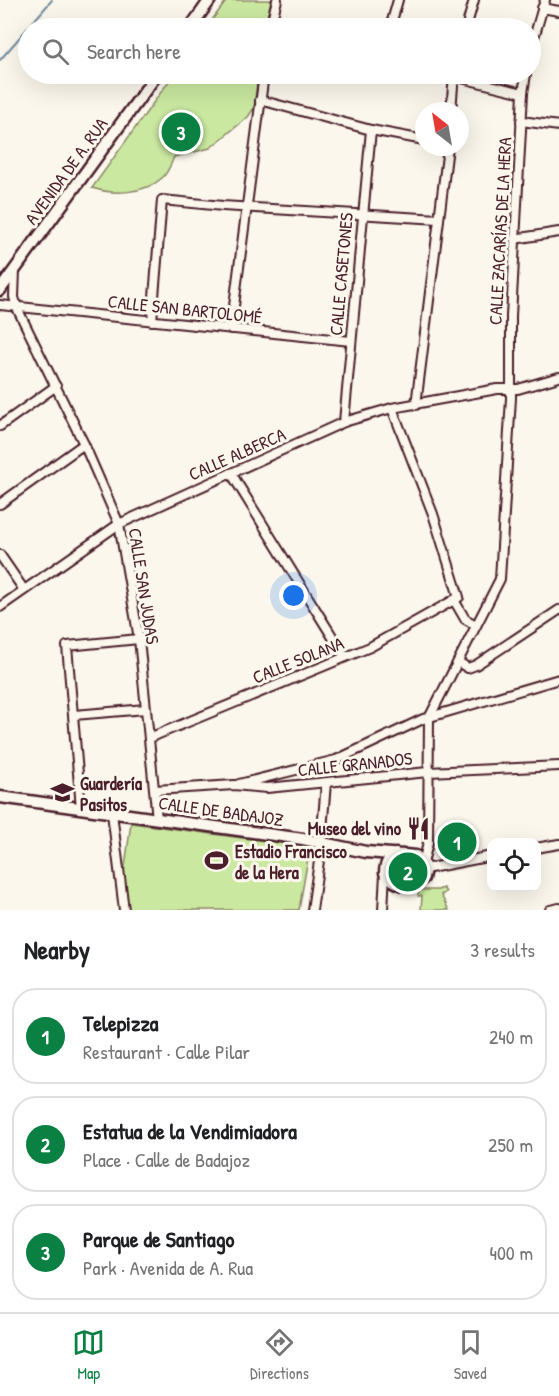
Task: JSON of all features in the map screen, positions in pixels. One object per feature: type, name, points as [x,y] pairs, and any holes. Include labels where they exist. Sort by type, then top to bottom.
[{"type":"street","points":[[197,18],[210,0]]},
{"type":"street","points":[[272,18],[277,0]]},
{"type":"street","points":[[393,18],[398,0]]},
{"type":"street","points":[[469,18],[474,0]]},
{"type":"street","points":[[543,4],[559,11]]},
{"type":"street","name":"AVENIDA DE A. RUA","points":[[1,290],[150,84]]},
{"type":"street","points":[[231,329],[262,84]]},
{"type":"street","points":[[451,84],[451,102]]},
{"type":"street","points":[[489,84],[523,93]]},
{"type":"street","name":"CALLE ZACARÍAS DE LA HERA","points":[[429,718],[500,579],[510,390],[514,239],[524,84]]},
{"type":"street","points":[[260,100],[371,130],[415,138]]},
{"type":"street","points":[[521,121],[559,126]]},
{"type":"street","name":"CALLE CASETONES","points":[[344,422],[371,130]]},
{"type":"street","points":[[416,405],[447,156]]},
{"type":"street","points":[[152,321],[162,200],[439,219]]},
{"type":"street","points":[[514,239],[559,232]]},
{"type":"street","name":"CALLE SAN JUDAS","points":[[15,270],[14,297],[17,308],[84,444],[119,524],[139,639],[157,819]]},
{"type":"street","points":[[1,290],[14,297]]},
{"type":"street","points":[[0,305],[6,304],[17,308]]},
{"type":"street","name":"CALLE SAN BARTOLOMÉ","points":[[17,308],[351,340]]},
{"type":"street","name":"CALLE ALBERCA","points":[[0,607],[119,524],[344,422],[392,408],[497,389],[510,390],[559,377]]},
{"type":"street","points":[[0,426],[56,386]]},
{"type":"street","points":[[392,408],[433,514],[459,597],[454,600],[465,619],[476,625]]},
{"type":"street","points":[[0,504],[84,444]]},
{"type":"street","points":[[231,473],[345,657]]},
{"type":"street","points":[[0,555],[24,590]]},
{"type":"street","name":"CALLE SOLANA","points":[[149,738],[370,647],[454,600]]},
{"type":"street","points":[[458,662],[468,668],[476,665],[559,610]]},
{"type":"street","points":[[81,808],[67,646],[139,639]]},
{"type":"street","points":[[234,785],[336,760],[429,718],[559,679]]},
{"type":"street","points":[[74,715],[146,709]]},
{"type":"street","points":[[366,852],[397,884],[411,885],[423,878],[421,863],[427,848],[429,718]]},
{"type":"street","name":"CALLE GRANADOS","points":[[155,790],[234,785],[267,788],[428,772],[559,766]]},
{"type":"street","points":[[312,910],[326,783]]},
{"type":"street","name":"CALLE DE BADAJOZ","points":[[0,797],[321,842],[366,852],[396,854],[421,863]]},
{"type":"street","points":[[112,813],[124,910]]},
{"type":"street","points":[[541,847],[559,844]]},
{"type":"street","points":[[383,908],[386,862],[396,854]]},
{"type":"street","points":[[421,863],[487,856]]},
{"type":"street","points":[[383,908],[389,892],[397,884]]},
{"type":"street","points":[[550,910],[559,908]]},
{"type":"green space","points":[[227,0],[271,0],[267,18],[214,18]]},
{"type":"green space","points":[[167,84],[257,84],[254,108],[248,117],[210,148],[174,157],[166,174],[155,183],[128,192],[109,192],[92,188]]},
{"type":"green space","name":"Estadio Francisco de la Hera","points":[[131,823],[310,847],[299,910],[128,910],[124,874]]},
{"type":"green space","points":[[443,888],[446,892],[441,895],[449,910],[421,910],[422,896],[418,896],[419,890]]},
{"type":"waterway","points":[[36,18],[52,0]]},
{"type":"waterway","points":[[0,60],[18,39]]},
{"type":"place","name":"Parque de Santiago","points":[[181,132]]},
{"type":"place","name":"Guardería Pasitos","points":[[62,793]]},
{"type":"place","name":"Museo del vino","points":[[419,828]]},
{"type":"place","name":"Telepizza","points":[[457,842]]},
{"type":"place","name":"Estadio Francisco de la Hera","points":[[217,861]]},
{"type":"place","name":"Estatua de la Vendimiadora","points":[[408,872]]}]
